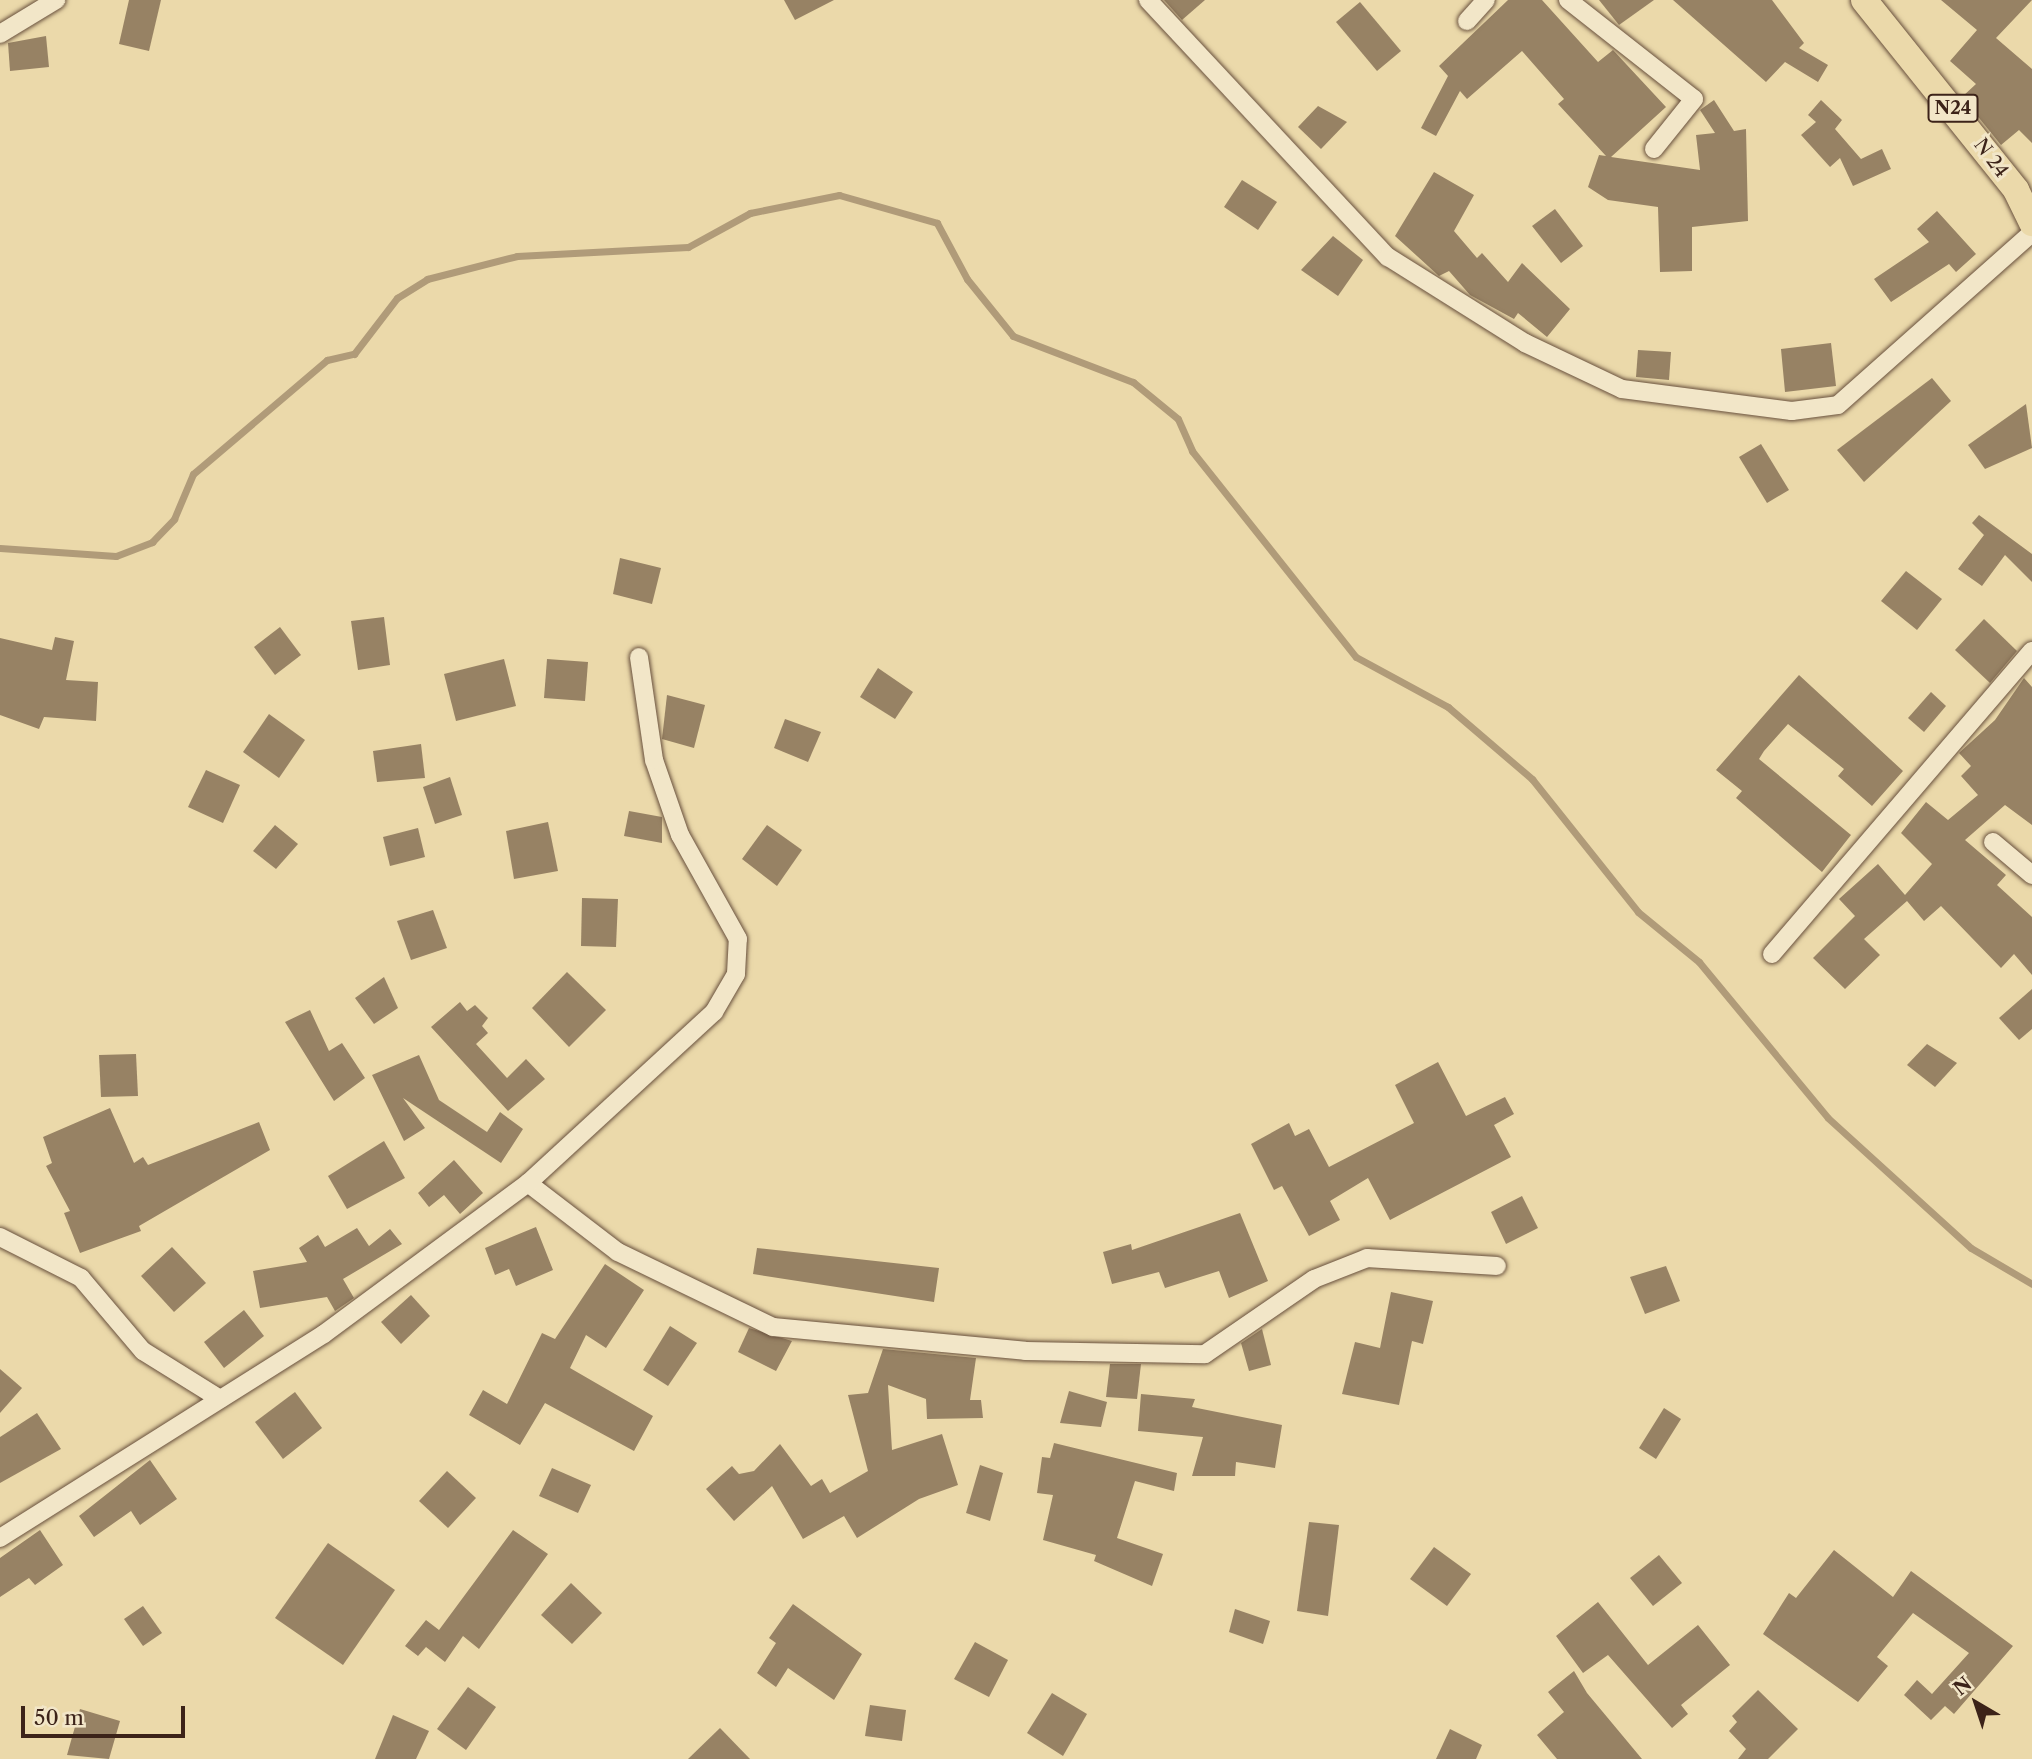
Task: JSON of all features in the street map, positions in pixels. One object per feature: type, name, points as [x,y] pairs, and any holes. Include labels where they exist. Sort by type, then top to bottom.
[{"type":"main road","name":"N 24","points":[[1864,0],[2024,193],[2032,223]]},
{"type":"street","points":[[0,34],[56,0]]},
{"type":"street","points":[[1148,0],[1388,257],[1525,343],[1622,389],[1792,411],[1838,405],[2032,233]]},
{"type":"street","points":[[1467,21],[1486,0]]},
{"type":"street","points":[[1568,0],[1694,99],[1654,149]]},
{"type":"street","points":[[1772,954],[2032,650]]},
{"type":"street","points":[[0,1538],[324,1334],[528,1183],[714,1012],[736,974],[738,939],[680,835],[654,760],[639,657]]},
{"type":"street","points":[[1993,842],[2032,875]]},
{"type":"street","points":[[528,1183],[618,1252],[773,1327],[1025,1351],[1205,1354],[1314,1279],[1367,1258],[1497,1266]]},
{"type":"street","points":[[0,1237],[81,1278],[143,1351],[220,1399]]},
{"type":"building","points":[[129,0],[161,0],[149,51],[119,44]]},
{"type":"building","points":[[784,0],[834,0],[795,20]]},
{"type":"building","points":[[1164,0],[1205,0],[1182,20]]},
{"type":"building","points":[[1508,0],[1542,0],[1598,62],[1613,50],[1666,107],[1611,157],[1700,170],[1696,135],[1715,133],[1700,110],[1714,100],[1734,131],[1746,129],[1748,221],[1692,227],[1692,271],[1660,272],[1658,207],[1608,200],[1588,187],[1599,155],[1606,156],[1558,104],[1564,99],[1522,51],[1467,99],[1460,91],[1436,136],[1421,128],[1448,76],[1439,66]]},
{"type":"building","points":[[1599,0],[1654,0],[1619,25]]},
{"type":"building","points":[[1673,0],[1772,0],[1804,43],[1799,48],[1828,65],[1818,82],[1785,62],[1766,82]]},
{"type":"building","points":[[1941,0],[2032,0],[1996,38],[2032,69],[2032,143],[2019,130],[2001,145],[1962,97],[1976,84],[1950,61],[1977,30]]},
{"type":"building","points":[[1360,2],[1401,51],[1377,71],[1336,22]]},
{"type":"building","points":[[46,36],[49,67],[10,71],[8,43]]},
{"type":"building","points":[[1821,100],[1842,120],[1835,129],[1861,159],[1882,149],[1891,169],[1853,186],[1840,158],[1830,167],[1801,135],[1816,122],[1808,115]]},
{"type":"building","points":[[1318,106],[1347,122],[1321,149],[1298,127]]},
{"type":"building","points":[[1434,172],[1474,195],[1454,231],[1477,258],[1482,253],[1508,282],[1522,263],[1570,309],[1547,337],[1518,313],[1514,319],[1470,295],[1449,271],[1439,276],[1395,236]]},
{"type":"building","points":[[1242,180],[1277,202],[1258,230],[1224,207]]},
{"type":"building","points":[[1555,209],[1583,246],[1561,263],[1532,226]]},
{"type":"building","points":[[1937,211],[1976,254],[1956,272],[1949,264],[1891,302],[1874,279],[1929,242],[1917,229]]},
{"type":"building","points":[[1333,236],[1363,260],[1338,296],[1301,270]]},
{"type":"building","points":[[1831,343],[1836,386],[1785,392],[1781,349]]},
{"type":"building","points":[[1638,350],[1671,352],[1669,380],[1636,377]]},
{"type":"building","points":[[1932,378],[1951,401],[1864,482],[1837,450]]},
{"type":"building","points":[[2026,404],[2032,448],[1985,469],[1968,445]]},
{"type":"building","points":[[1761,444],[1789,490],[1767,503],[1739,457]]},
{"type":"building","points":[[1979,515],[2032,554],[2032,582],[2005,555],[1982,586],[1958,569],[1984,535],[1972,523]]},
{"type":"building","points":[[620,558],[661,568],[652,604],[613,594]]},
{"type":"building","points":[[1906,571],[1942,599],[1917,630],[1881,601]]},
{"type":"building","points":[[384,617],[390,665],[358,670],[351,621]]},
{"type":"building","points":[[1984,619],[2017,651],[1990,683],[1955,650]]},
{"type":"building","points":[[280,627],[301,655],[275,675],[254,647]]},
{"type":"building","points":[[55,637],[74,641],[66,680],[98,682],[96,721],[44,717],[39,729],[0,715],[0,638],[52,650]]},
{"type":"building","points":[[504,659],[516,706],[456,721],[444,674]]},
{"type":"building","points":[[547,659],[588,662],[585,701],[544,698]]},
{"type":"building","points":[[878,668],[913,692],[895,719],[860,697]]},
{"type":"building","points":[[1799,675],[1903,771],[1872,806],[1838,776],[1844,769],[1788,724],[1764,751],[1759,759],[1851,835],[1822,872],[1736,798],[1742,791],[1716,770]]},
{"type":"building","points":[[2024,678],[2032,687],[2032,825],[2005,805],[1965,840],[2006,875],[1997,885],[2032,917],[2032,975],[2014,954],[2001,968],[1941,906],[1924,921],[1907,901],[1864,939],[1880,955],[1845,989],[1813,958],[1855,916],[1839,899],[1878,864],[1905,895],[1932,864],[1901,833],[1926,802],[1948,820],[1978,795],[1961,776],[1971,766],[1959,753],[1995,720]]},
{"type":"building","points":[[1931,692],[1946,706],[1924,732],[1908,718]]},
{"type":"building","points":[[667,695],[705,705],[694,748],[662,739]]},
{"type":"building","points":[[269,714],[305,740],[279,778],[243,752]]},
{"type":"building","points":[[785,719],[821,732],[808,762],[774,748]]},
{"type":"building","points":[[421,744],[425,778],[377,782],[373,751]]},
{"type":"building","points":[[206,770],[240,785],[223,823],[188,807]]},
{"type":"building","points":[[450,777],[462,815],[435,824],[423,787]]},
{"type":"building","points":[[629,811],[662,817],[662,843],[624,836]]},
{"type":"building","points":[[548,822],[558,871],[514,879],[506,831]]},
{"type":"building","points":[[275,825],[298,844],[276,869],[253,851]]},
{"type":"building","points":[[767,825],[802,850],[777,886],[742,859]]},
{"type":"building","points":[[418,828],[425,857],[390,866],[383,837]]},
{"type":"building","points":[[582,898],[618,899],[616,947],[581,946]]},
{"type":"building","points":[[433,910],[447,948],[411,960],[397,921]]},
{"type":"building","points":[[567,972],[606,1010],[569,1047],[532,1008]]},
{"type":"building","points":[[384,977],[398,1008],[374,1024],[355,998]]},
{"type":"building","points":[[2032,989],[2032,1029],[2019,1040],[1999,1018]]},
{"type":"building","points":[[460,1002],[467,1011],[475,1005],[488,1018],[482,1026],[488,1033],[476,1044],[507,1078],[526,1059],[545,1079],[508,1111],[431,1027]]},
{"type":"building","points":[[310,1010],[329,1051],[342,1043],[365,1078],[334,1101],[285,1022]]},
{"type":"building","points":[[1927,1044],[1957,1063],[1935,1087],[1907,1065]]},
{"type":"building","points":[[136,1054],[138,1096],[101,1097],[99,1055]]},
{"type":"building","points":[[419,1055],[439,1100],[487,1132],[500,1112],[523,1129],[501,1163],[403,1098],[425,1128],[404,1141],[372,1075]]},
{"type":"building","points":[[1438,1062],[1466,1116],[1505,1097],[1514,1114],[1494,1125],[1511,1157],[1390,1220],[1368,1178],[1330,1201],[1340,1220],[1309,1236],[1282,1186],[1274,1190],[1251,1144],[1289,1123],[1295,1136],[1309,1129],[1329,1167],[1414,1123],[1395,1085]]},
{"type":"building","points":[[110,1108],[134,1163],[143,1157],[148,1165],[259,1122],[270,1150],[139,1226],[141,1231],[80,1253],[64,1213],[70,1211],[46,1166],[52,1163],[43,1137]]},
{"type":"building","points":[[384,1141],[405,1178],[347,1209],[328,1176]]},
{"type":"building","points":[[454,1160],[483,1193],[460,1214],[444,1195],[429,1207],[418,1193]]},
{"type":"building","points":[[1522,1196],[1538,1228],[1506,1244],[1491,1212]]},
{"type":"building","points":[[1240,1213],[1268,1281],[1229,1298],[1219,1271],[1165,1288],[1159,1272],[1112,1284],[1103,1252],[1131,1244],[1132,1250]]},
{"type":"building","points":[[536,1227],[553,1270],[516,1286],[509,1269],[495,1275],[485,1248]]},
{"type":"building","points":[[357,1228],[369,1246],[390,1229],[402,1244],[343,1279],[354,1298],[335,1311],[327,1297],[260,1308],[253,1271],[307,1262],[299,1248],[318,1235],[325,1247]]},
{"type":"building","points":[[172,1247],[206,1283],[174,1312],[141,1276]]},
{"type":"building","points":[[757,1248],[939,1268],[934,1302],[753,1274]]},
{"type":"building","points":[[605,1264],[644,1290],[606,1348],[586,1335],[570,1368],[653,1416],[634,1451],[545,1403],[520,1445],[469,1415],[483,1390],[507,1404],[542,1333],[555,1339]]},
{"type":"building","points":[[1666,1266],[1680,1301],[1645,1314],[1630,1277]]},
{"type":"building","points":[[1391,1292],[1433,1301],[1423,1344],[1412,1341],[1399,1405],[1342,1394],[1355,1342],[1380,1348]]},
{"type":"building","points":[[411,1295],[430,1316],[401,1344],[381,1322]]},
{"type":"building","points":[[244,1310],[264,1336],[224,1368],[204,1342]]},
{"type":"building","points":[[670,1326],[697,1343],[668,1386],[643,1370]]},
{"type":"building","points":[[749,1328],[792,1341],[776,1371],[738,1352]]},
{"type":"building","points":[[1262,1329],[1271,1365],[1249,1371],[1241,1343]]},
{"type":"building","points":[[883,1349],[976,1358],[970,1400],[981,1400],[983,1418],[927,1419],[926,1399],[888,1385],[892,1450],[942,1434],[958,1485],[919,1499],[857,1538],[844,1516],[803,1539],[772,1486],[734,1521],[706,1489],[732,1466],[739,1474],[754,1471],[780,1444],[811,1486],[822,1479],[830,1493],[868,1471],[848,1395],[868,1393]]},
{"type":"building","points":[[1110,1364],[1141,1364],[1137,1399],[1106,1397]]},
{"type":"building","points":[[0,1369],[22,1388],[0,1413]]},
{"type":"building","points":[[1069,1391],[1107,1402],[1101,1427],[1060,1423]]},
{"type":"building","points":[[295,1392],[322,1428],[283,1459],[255,1422]]},
{"type":"building","points":[[1141,1394],[1195,1399],[1192,1407],[1282,1425],[1275,1468],[1236,1462],[1235,1476],[1192,1476],[1203,1437],[1138,1431]]},
{"type":"building","points":[[1664,1408],[1681,1419],[1656,1459],[1639,1448]]},
{"type":"building","points":[[37,1413],[61,1449],[0,1483],[0,1437]]},
{"type":"building","points":[[1054,1443],[1177,1473],[1174,1491],[1135,1481],[1117,1538],[1163,1554],[1152,1586],[1094,1561],[1096,1555],[1043,1540],[1053,1495],[1037,1493],[1042,1457],[1050,1458]]},
{"type":"building","points":[[150,1460],[177,1499],[140,1525],[131,1511],[94,1537],[79,1516]]},
{"type":"building","points":[[980,1465],[1003,1473],[990,1521],[966,1513]]},
{"type":"building","points":[[552,1468],[591,1485],[578,1513],[539,1496]]},
{"type":"building","points":[[447,1471],[476,1498],[448,1528],[419,1501]]},
{"type":"building","points":[[1309,1522],[1339,1525],[1328,1616],[1297,1611]]},
{"type":"building","points":[[40,1530],[63,1565],[35,1585],[29,1578],[0,1597],[0,1558]]},
{"type":"building","points":[[513,1530],[548,1554],[479,1649],[463,1636],[445,1662],[426,1647],[418,1656],[405,1646],[426,1620],[439,1630]]},
{"type":"building","points":[[328,1543],[395,1590],[343,1665],[275,1618]]},
{"type":"building","points":[[1434,1547],[1471,1574],[1447,1606],[1410,1579]]},
{"type":"building","points":[[1834,1550],[1893,1597],[1911,1571],[2013,1646],[1954,1714],[1945,1706],[1931,1720],[1904,1695],[1917,1680],[1932,1694],[1969,1653],[1913,1613],[1877,1657],[1888,1666],[1858,1702],[1763,1634],[1789,1593],[1796,1598]]},
{"type":"building","points":[[1659,1555],[1682,1583],[1653,1606],[1630,1578]]},
{"type":"building","points":[[571,1583],[602,1613],[572,1644],[541,1615]]},
{"type":"building","points":[[1598,1602],[1648,1665],[1698,1625],[1730,1665],[1681,1705],[1688,1714],[1672,1728],[1608,1655],[1583,1673],[1556,1636]]},
{"type":"building","points":[[793,1604],[862,1654],[834,1700],[788,1668],[776,1687],[757,1673],[776,1643],[769,1638]]},
{"type":"building","points":[[143,1606],[162,1633],[143,1646],[124,1619]]},
{"type":"building","points":[[1235,1609],[1270,1621],[1263,1644],[1229,1632]]},
{"type":"building","points":[[975,1642],[1008,1660],[989,1697],[954,1679]]},
{"type":"building","points":[[1574,1671],[1587,1693],[1642,1759],[1557,1759],[1537,1735],[1564,1712],[1548,1692]]},
{"type":"building","points":[[468,1687],[496,1707],[466,1750],[437,1729]]},
{"type":"building","points":[[1758,1690],[1798,1729],[1768,1759],[1738,1759],[1746,1749],[1729,1731],[1737,1722],[1732,1716]]},
{"type":"building","points":[[1052,1693],[1087,1714],[1063,1756],[1027,1733]]},
{"type":"building","points":[[870,1705],[906,1710],[902,1741],[865,1736]]},
{"type":"building","points":[[80,1709],[120,1721],[109,1759],[67,1755]]},
{"type":"building","points":[[393,1715],[429,1731],[416,1759],[375,1759]]},
{"type":"building","points":[[720,1728],[750,1759],[688,1759]]},
{"type":"building","points":[[1450,1729],[1482,1745],[1476,1759],[1436,1759]]},
{"type":"waterway","points":[[0,548],[116,556],[152,542],[174,519],[193,474],[327,360],[354,354],[397,298],[427,279],[517,256],[688,247],[750,213],[839,195],[937,223],[967,279],[1013,336],[1133,382],[1178,419],[1192,451],[1356,657],[1448,707],[1532,779],[1638,912],[1699,962],[1828,1118],[1971,1248],[2032,1284]]}]
